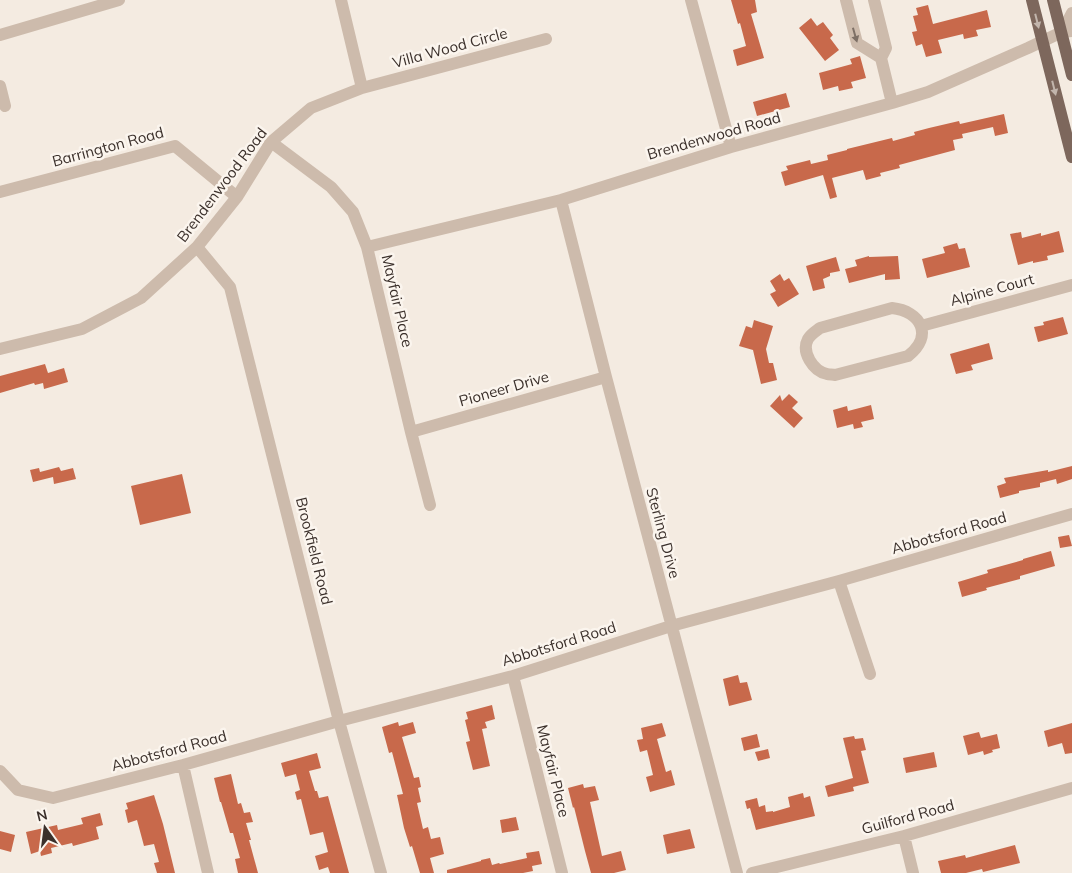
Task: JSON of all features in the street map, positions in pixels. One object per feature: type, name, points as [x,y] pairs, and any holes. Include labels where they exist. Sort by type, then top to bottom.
[{"type":"main road","points":[[1032,0],[1072,157]]},
{"type":"main road","points":[[1053,0],[1067,31],[1072,75]]},
{"type":"street","points":[[0,35],[119,0]]},
{"type":"street","points":[[341,0],[362,88]]},
{"type":"street","points":[[691,0],[731,146]]},
{"type":"street","points":[[846,0],[857,43],[881,58]]},
{"type":"street","points":[[874,0],[886,48],[881,58],[892,103]]},
{"type":"street","points":[[1067,31],[1072,13]]},
{"type":"street","name":"Brendenwood Road","points":[[367,247],[561,200],[731,146],[928,92],[1067,31]]},
{"type":"street","name":"Villa Wood Circle","points":[[362,88],[546,39]]},
{"type":"street","points":[[0,86],[5,106]]},
{"type":"street","name":"Brendenwood Road","points":[[0,349],[82,330],[141,298],[198,247],[237,197],[271,142],[311,108],[362,88]]},
{"type":"street","name":"Mayfair Place","points":[[271,142],[331,187],[353,212],[367,247],[430,505]]},
{"type":"street","name":"Barrington Road","points":[[0,192],[175,146],[237,197]]},
{"type":"street","name":"Sterling Drive","points":[[561,200],[737,873]]},
{"type":"street","name":"Brookfield Road","points":[[198,247],[230,287],[340,720],[381,873]]},
{"type":"street","name":"Alpine Court","points":[[922,326],[1072,285]]},
{"type":"street","points":[[892,308],[907,312],[919,321],[922,326],[920,344],[908,356],[835,374],[826,374],[815,368],[806,351],[809,337],[820,328],[892,308]]},
{"type":"street","name":"Pioneer Drive","points":[[411,432],[606,378]]},
{"type":"street","name":"Abbotsford Road","points":[[0,770],[18,790],[54,798],[183,765],[340,720],[513,676],[671,626],[839,581],[1072,514]]},
{"type":"street","points":[[839,581],[870,674]]},
{"type":"street","name":"Mayfair Place","points":[[513,676],[562,873]]},
{"type":"street","points":[[183,765],[208,873]]},
{"type":"street","name":"Guilford Road","points":[[752,873],[904,836],[1072,788]]},
{"type":"street","points":[[904,836],[913,873]]},
{"type":"building","points":[[731,0],[755,0],[757,12],[751,14],[764,58],[737,66],[733,50],[746,46]]},
{"type":"building","points":[[928,5],[933,24],[987,10],[991,27],[976,30],[978,36],[964,39],[963,34],[938,40],[942,53],[926,57],[922,44],[916,46],[912,32],[917,31],[913,16],[918,15],[916,8]]},
{"type":"building","points":[[811,18],[817,26],[823,22],[833,35],[830,38],[839,50],[825,61],[799,28]]},
{"type":"building","points":[[860,56],[866,78],[851,82],[853,88],[839,91],[838,86],[823,90],[819,73],[852,64],[850,59]]},
{"type":"building","points":[[786,93],[790,107],[757,116],[753,102]]},
{"type":"building","points":[[1004,114],[1008,133],[995,136],[993,127],[962,134],[963,138],[953,140],[955,150],[899,165],[900,168],[880,173],[881,176],[866,180],[863,170],[832,178],[837,197],[830,199],[823,175],[785,186],[781,172],[788,170],[786,166],[810,160],[811,164],[828,160],[827,155],[847,149],[892,138],[893,141],[915,135],[914,132],[959,121],[960,124]]},
{"type":"building","points":[[1059,231],[1064,252],[1047,256],[1048,260],[1018,265],[1010,234],[1021,232],[1022,238],[1041,233],[1041,236]]},
{"type":"building","points":[[957,243],[959,249],[965,248],[970,267],[927,278],[922,259],[945,253],[943,247]]},
{"type":"building","points":[[869,256],[898,256],[900,279],[885,280],[885,274],[849,283],[845,269],[857,266],[855,260]]},
{"type":"building","points":[[836,257],[840,271],[830,273],[830,276],[823,279],[825,288],[813,291],[806,266]]},
{"type":"building","points":[[780,274],[784,281],[789,278],[799,294],[778,307],[770,294],[776,291],[770,281]]},
{"type":"building","points":[[1063,317],[1068,334],[1038,342],[1034,327],[1044,325],[1043,322]]},
{"type":"building","points":[[754,320],[773,326],[766,349],[769,363],[773,363],[777,380],[761,384],[753,350],[739,346],[746,326],[752,328]]},
{"type":"building","points":[[989,343],[993,359],[971,365],[973,370],[956,374],[950,354]]},
{"type":"building","points":[[45,364],[48,373],[64,368],[68,382],[44,389],[43,383],[35,385],[34,383],[0,393],[0,376]]},
{"type":"building","points":[[789,394],[798,402],[792,408],[803,418],[794,428],[770,406],[780,395],[782,401]]},
{"type":"building","points":[[871,405],[874,419],[861,422],[863,427],[854,429],[853,424],[837,428],[833,410],[847,406],[848,411]]},
{"type":"building","points":[[1072,466],[1072,479],[1057,484],[1056,479],[1040,483],[1040,487],[1019,491],[1019,493],[1000,498],[997,486],[1006,483],[1004,478],[1048,470],[1048,472]]},
{"type":"building","points":[[59,467],[61,471],[73,468],[76,479],[54,484],[53,477],[33,482],[30,470],[39,468],[40,472]]},
{"type":"building","points":[[182,474],[191,513],[140,525],[131,486]]},
{"type":"building","points":[[1069,535],[1072,546],[1060,548],[1058,537]]},
{"type":"building","points":[[1051,551],[1055,566],[1020,576],[1020,579],[962,597],[958,582],[988,573],[987,570]]},
{"type":"building","points":[[738,675],[740,683],[747,682],[752,700],[729,706],[723,679]]},
{"type":"building","points":[[492,705],[495,719],[485,722],[487,728],[482,729],[490,766],[473,770],[466,742],[470,741],[465,720],[468,719],[466,712]]},
{"type":"building","points":[[398,722],[399,726],[413,722],[416,733],[402,737],[414,778],[419,777],[421,787],[418,788],[421,802],[417,803],[423,829],[428,827],[431,839],[440,837],[444,854],[430,858],[434,873],[420,873],[412,846],[410,847],[404,828],[397,795],[403,794],[392,752],[389,753],[382,727]]},
{"type":"building","points":[[662,723],[666,736],[657,739],[666,772],[671,770],[675,785],[650,792],[646,777],[653,775],[647,750],[640,752],[637,740],[643,739],[641,728]]},
{"type":"building","points":[[1072,723],[1072,753],[1065,754],[1062,743],[1048,747],[1044,731]]},
{"type":"building","points":[[979,732],[981,738],[997,734],[1000,748],[984,755],[983,751],[968,755],[963,736]]},
{"type":"building","points":[[757,734],[760,747],[744,751],[741,738]]},
{"type":"building","points":[[854,736],[855,739],[863,738],[866,750],[861,751],[869,783],[853,787],[854,791],[828,797],[825,786],[853,778],[843,738]]},
{"type":"building","points":[[768,749],[770,758],[758,761],[755,752]]},
{"type":"building","points":[[934,752],[937,767],[906,773],[903,758]]},
{"type":"building","points":[[317,753],[321,768],[309,771],[319,798],[328,796],[349,873],[330,873],[328,867],[319,870],[315,856],[328,852],[323,832],[310,835],[301,799],[297,800],[295,792],[300,790],[296,774],[285,777],[281,763]]},
{"type":"building","points":[[231,774],[238,804],[241,803],[244,813],[250,812],[253,822],[246,823],[258,873],[238,873],[235,859],[240,858],[233,833],[230,833],[214,778]]},
{"type":"building","points":[[583,784],[584,788],[595,786],[599,800],[590,802],[602,856],[621,851],[626,870],[614,873],[591,873],[568,788]]},
{"type":"building","points":[[803,793],[804,798],[810,796],[815,816],[756,830],[750,808],[747,809],[745,801],[757,798],[759,807],[765,805],[766,812],[773,812],[790,807],[788,797]]},
{"type":"building","points":[[154,795],[175,873],[157,873],[154,863],[159,862],[154,844],[144,846],[137,820],[128,823],[125,810],[128,809],[126,803]]},
{"type":"building","points":[[100,813],[103,825],[96,827],[99,839],[73,846],[72,843],[51,848],[52,853],[41,856],[40,851],[31,854],[26,832],[57,825],[58,830],[83,824],[81,818]]},
{"type":"building","points":[[516,817],[519,830],[502,833],[500,820]]},
{"type":"building","points":[[690,829],[695,848],[667,854],[663,835]]},
{"type":"building","points":[[0,831],[15,835],[11,852],[0,849]]},
{"type":"building","points":[[1015,845],[1020,863],[983,872],[982,869],[966,873],[941,873],[938,861],[965,855],[966,858]]},
{"type":"building","points":[[539,851],[542,864],[532,866],[533,871],[523,873],[447,873],[447,870],[481,860],[490,858],[492,865],[500,864],[527,858],[526,853]]}]
